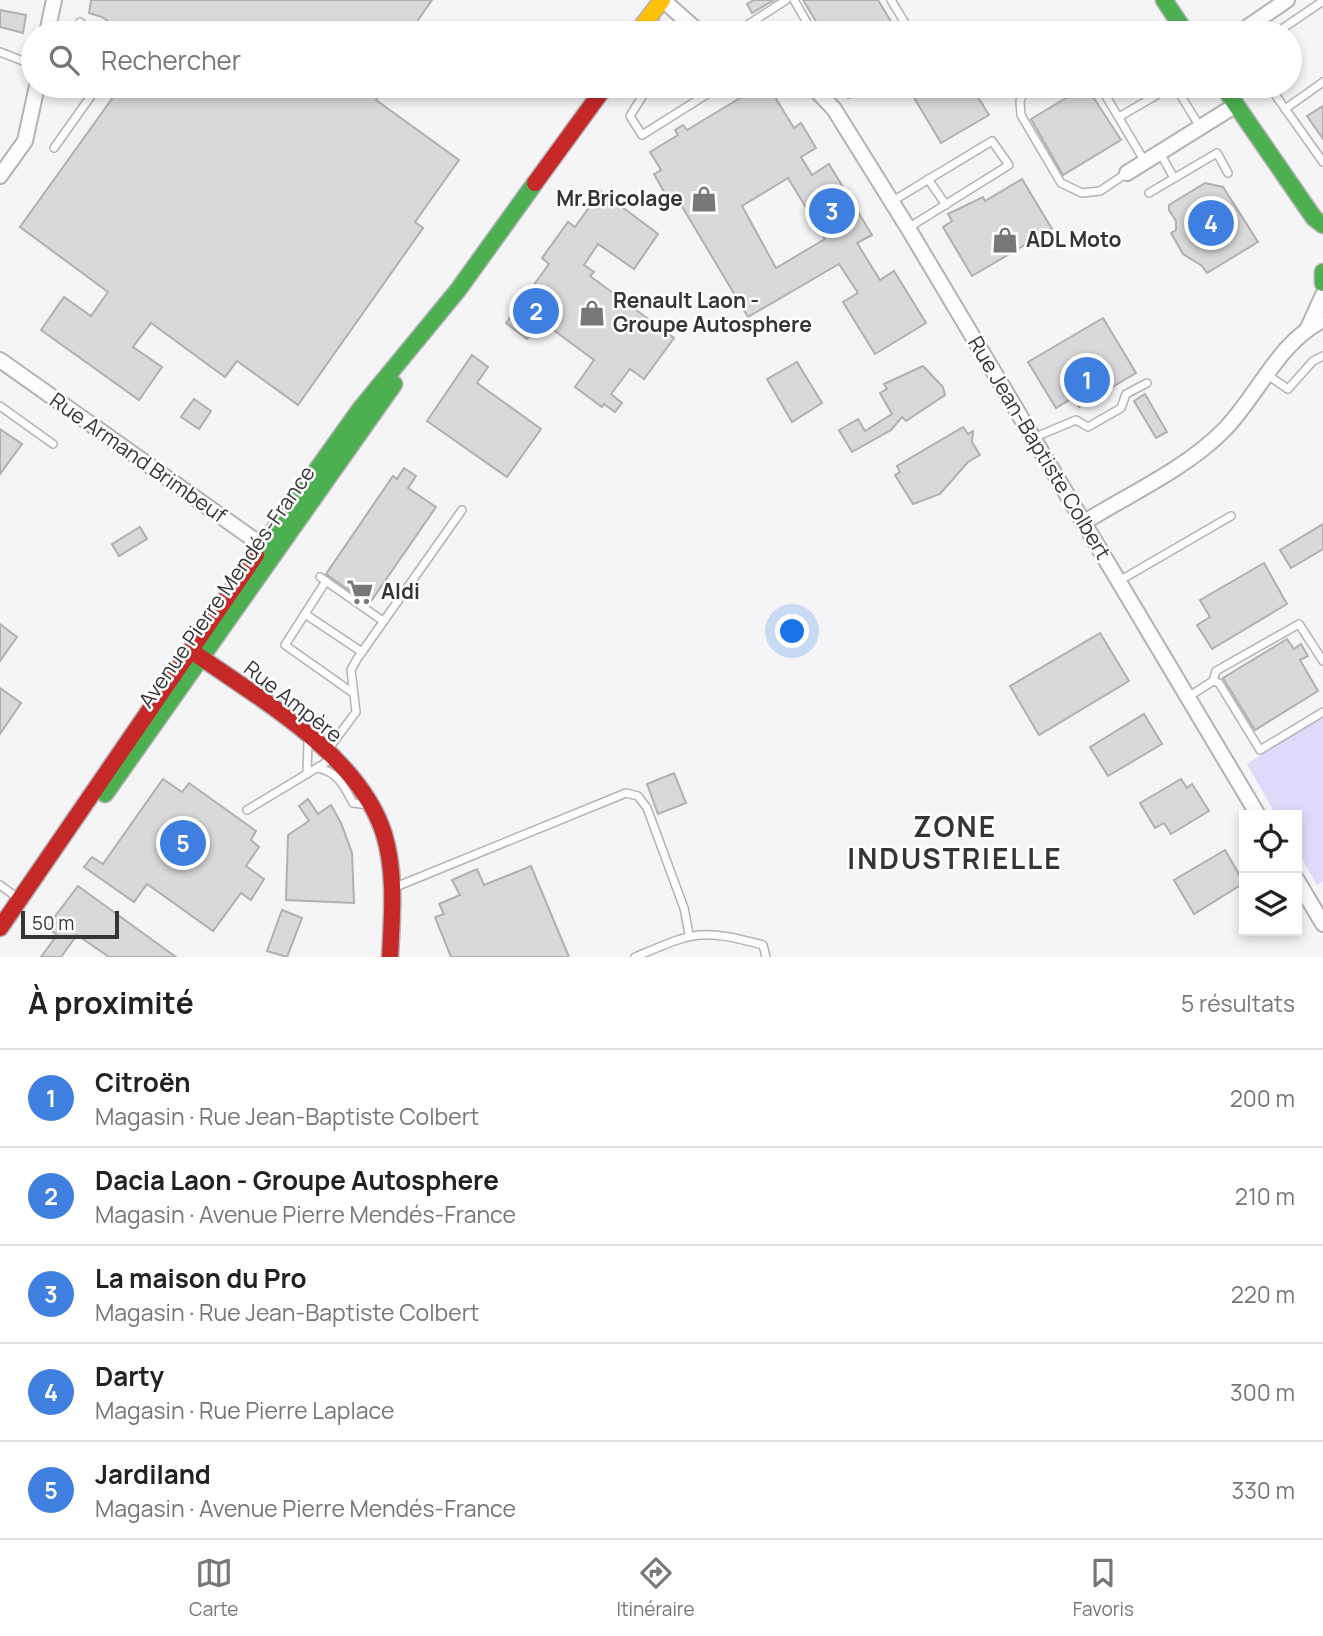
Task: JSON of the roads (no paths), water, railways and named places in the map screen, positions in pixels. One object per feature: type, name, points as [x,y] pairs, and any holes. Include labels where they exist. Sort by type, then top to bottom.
[{"type":"main road","points":[[1164,0],[1178,21]]},
{"type":"main road","points":[[656,21],[668,1]]},
{"type":"main road","name":"Avenue Pierre Mendés-France","points":[[0,928],[34,880],[80,827],[193,658],[269,551],[375,415],[441,309],[599,98]]},
{"type":"main road","points":[[1231,98],[1319,222],[1323,243]]},
{"type":"main road","points":[[1323,272],[1323,283]]},
{"type":"main road","name":"Rue Ampère","points":[[193,658],[307,734],[359,786],[384,832],[393,888],[390,957]]},
{"type":"street","points":[[50,21],[54,0]]},
{"type":"street","points":[[1256,21],[1287,0]]},
{"type":"street","points":[[668,1],[688,21]]},
{"type":"street","points":[[0,176],[25,141],[34,98]]},
{"type":"street","name":"Rue Jean-Baptiste Colbert","points":[[824,98],[834,108],[908,228],[1255,810]]},
{"type":"street","points":[[1127,173],[1236,105]]},
{"type":"street","points":[[1083,523],[1201,450],[1241,411],[1266,373],[1308,328],[1323,295]]},
{"type":"street","points":[[1308,328],[1323,320]]},
{"type":"street","name":"Rue Armand Brimbeuf","points":[[0,360],[269,551]]},
{"type":"street","points":[[1302,888],[1323,924]]},
{"type":"lane","points":[[754,21],[786,0]]},
{"type":"lane","points":[[794,0],[806,21]]},
{"type":"lane","points":[[891,0],[904,21]]},
{"type":"lane","points":[[1294,21],[1323,1]]},
{"type":"lane","points":[[0,52],[21,60]]},
{"type":"lane","points":[[1302,97],[1323,82]]},
{"type":"lane","points":[[54,148],[89,98]]},
{"type":"lane","points":[[641,98],[630,116],[636,131],[642,135],[701,98]]},
{"type":"lane","points":[[1021,98],[1021,115],[1061,183],[1082,193],[1100,191],[1127,173]]},
{"type":"lane","points":[[1108,98],[1145,162]]},
{"type":"lane","points":[[1119,117],[1153,98]]},
{"type":"lane","points":[[1181,98],[1200,128]]},
{"type":"lane","points":[[1277,98],[1323,162]]},
{"type":"lane","points":[[1285,109],[1300,98]]},
{"type":"lane","points":[[891,202],[992,141],[1009,165],[908,228]]},
{"type":"lane","points":[[1160,153],[1174,178]]},
{"type":"lane","points":[[1149,193],[1217,153],[1228,173]]},
{"type":"lane","points":[[928,179],[946,205]]},
{"type":"lane","points":[[1266,373],[1288,389],[1313,361],[1323,356]]},
{"type":"lane","points":[[1033,438],[1076,420],[1088,427],[1121,408],[1126,394],[1147,383]]},
{"type":"lane","points":[[0,406],[54,444]]},
{"type":"lane","points":[[247,810],[317,768],[329,755],[356,712],[351,670],[462,510]]},
{"type":"lane","points":[[1118,582],[1231,516]]},
{"type":"lane","points":[[353,693],[285,645],[323,579],[383,621]]},
{"type":"lane","points":[[305,614],[362,652]]},
{"type":"lane","points":[[1188,698],[1213,681],[1216,671],[1299,624],[1323,661]]},
{"type":"lane","points":[[1213,681],[1219,683],[1261,750],[1323,712]]},
{"type":"lane","points":[[307,734],[307,774]]},
{"type":"lane","points":[[317,768],[331,771],[342,782],[353,803],[370,805]]},
{"type":"lane","points":[[393,888],[626,793],[638,796],[646,808],[684,908],[689,934]]},
{"type":"lane","points":[[0,885],[20,900]]},
{"type":"lane","points":[[635,957],[689,934],[718,933],[763,945],[766,957]]},
{"type":"place","name":"Mr.Bricolage","points":[[704,199]]},
{"type":"place","name":"La maison du Pro","points":[[832,211]]},
{"type":"place","name":"Darty","points":[[1211,223]]},
{"type":"place","name":"ADL Moto","points":[[1005,240]]},
{"type":"place","name":"Dacia Laon - Groupe Autosphere","points":[[536,311]]},
{"type":"place","name":"Renault Laon - Groupe Autosphere","points":[[592,313]]},
{"type":"place","name":"Citroën","points":[[1087,380]]},
{"type":"place","name":"Aldi","points":[[360,592]]},
{"type":"place","name":"Jardiland","points":[[183,843]]},
{"type":"district","name":"ZONE INDUSTRIELLE","points":[[955,843]]}]
